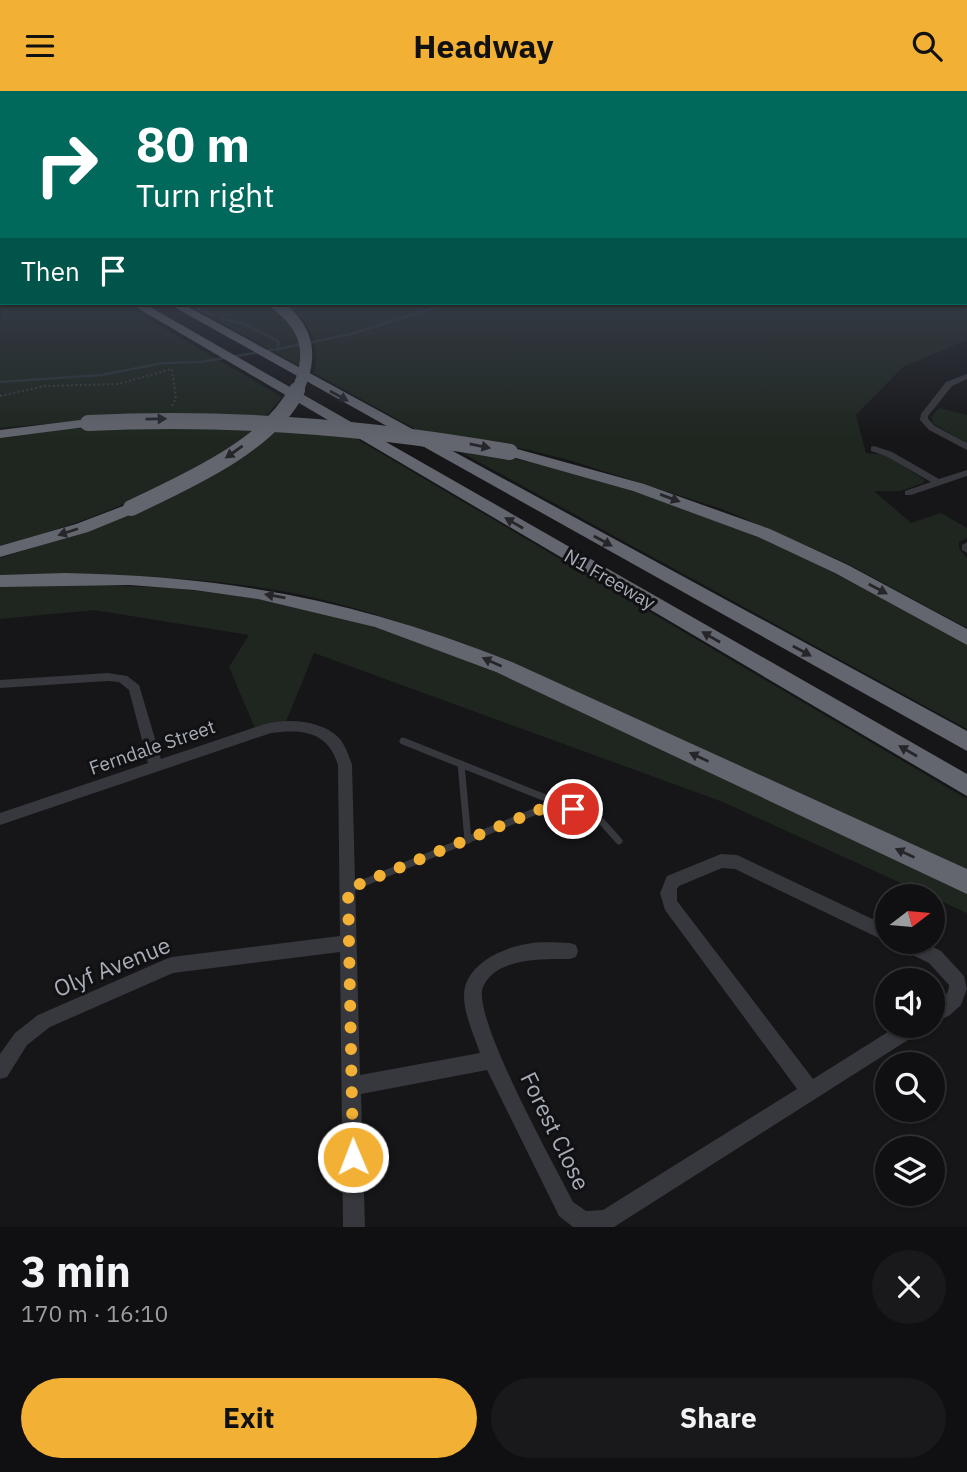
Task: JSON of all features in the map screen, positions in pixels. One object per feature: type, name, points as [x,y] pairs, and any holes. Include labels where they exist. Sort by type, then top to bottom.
[{"type":"highway","name":"N1 Freeway","points":[[189,335],[967,786]]},
{"type":"highway","name":"N1 Freeway","points":[[230,335],[967,742]]},
{"type":"highway","points":[[0,552],[82,528],[131,508],[228,457],[274,420],[297,391],[307,364],[306,342],[302,335]]},
{"type":"highway","points":[[0,433],[88,423],[191,419],[325,424],[404,433],[510,452],[631,484],[765,533],[839,568],[967,638]]},
{"type":"highway","points":[[0,581],[75,578],[171,582],[315,603],[384,621],[448,643],[504,667],[967,881]]},
{"type":"street","points":[[966,378],[949,384],[923,416],[923,420],[932,428],[967,447]]},
{"type":"street","points":[[874,449],[889,454],[939,482]]},
{"type":"street","points":[[908,493],[967,473]]},
{"type":"street","points":[[967,545],[967,550]]},
{"type":"street","points":[[0,684],[108,677],[130,681],[135,688],[156,766]]},
{"type":"street","name":"Ferndale Street","points":[[0,819],[270,727],[301,726],[319,731]]},
{"type":"street","points":[[319,731],[339,748],[345,765],[354,1227]]},
{"type":"street","points":[[811,1092],[671,905],[668,899],[669,886],[673,881],[721,861],[737,862],[875,928]]},
{"type":"street","name":"Olyf Avenue","points":[[0,1070],[21,1039],[44,1021],[172,965],[348,943]]},
{"type":"street","points":[[351,1086],[492,1060],[474,1006],[473,993],[477,977],[492,967],[525,953],[570,951]]},
{"type":"street","points":[[929,954],[935,957],[958,982],[959,992],[955,1001],[945,1007]]},
{"type":"street","name":"Forest Close","points":[[492,1060],[566,1209],[575,1217],[594,1224],[610,1218],[896,1038]]},
{"type":"lane","points":[[403,741],[602,822],[619,841]]},
{"type":"lane","points":[[461,764],[468,840]]},
{"type":"lane","points":[[348,889],[558,802]]},
{"type":"path","points":[[0,396],[46,386],[118,384],[172,369],[176,399],[170,411]]},
{"type":"shaded area","points":[[0,335],[176,335],[282,397],[267,415],[132,416],[0,428]]},
{"type":"shaded area","points":[[243,335],[296,335],[301,345],[300,366]]},
{"type":"shaded area","points":[[312,335],[967,335],[967,340],[903,367],[856,415],[866,453],[886,455],[925,480],[901,491],[874,491],[911,523],[941,513],[967,528],[967,538],[959,542],[959,548],[967,558],[967,628],[846,563],[722,509],[572,461],[529,450],[417,430],[314,373]]},
{"type":"shaded area","points":[[939,408],[967,415],[967,443],[934,424],[931,417]]},
{"type":"shaded area","points":[[262,424],[201,466],[169,483],[105,512],[0,547],[0,436],[87,426]]},
{"type":"shaded area","points":[[280,425],[340,429],[967,799],[967,873],[464,643],[371,613],[276,590],[198,580],[119,576],[0,577],[0,558],[95,528]]},
{"type":"shaded area","points":[[444,443],[574,474],[701,514],[783,548],[899,607],[967,645],[967,729]]},
{"type":"shaded area","points":[[71,584],[173,588],[271,600],[397,632],[511,678],[967,892],[967,913],[945,903],[945,884],[903,884],[723,802],[314,653],[285,724],[256,731],[229,667],[249,635],[94,610],[0,619],[0,587]]},
{"type":"waterway","points":[[266,335],[278,341],[278,349]]},
{"type":"waterway","points":[[278,349],[346,335]]},
{"type":"waterway","points":[[0,382],[101,375],[163,363],[200,362],[278,349]]},
{"type":"route","points":[[353,1157],[348,889],[558,802],[573,809]]}]
